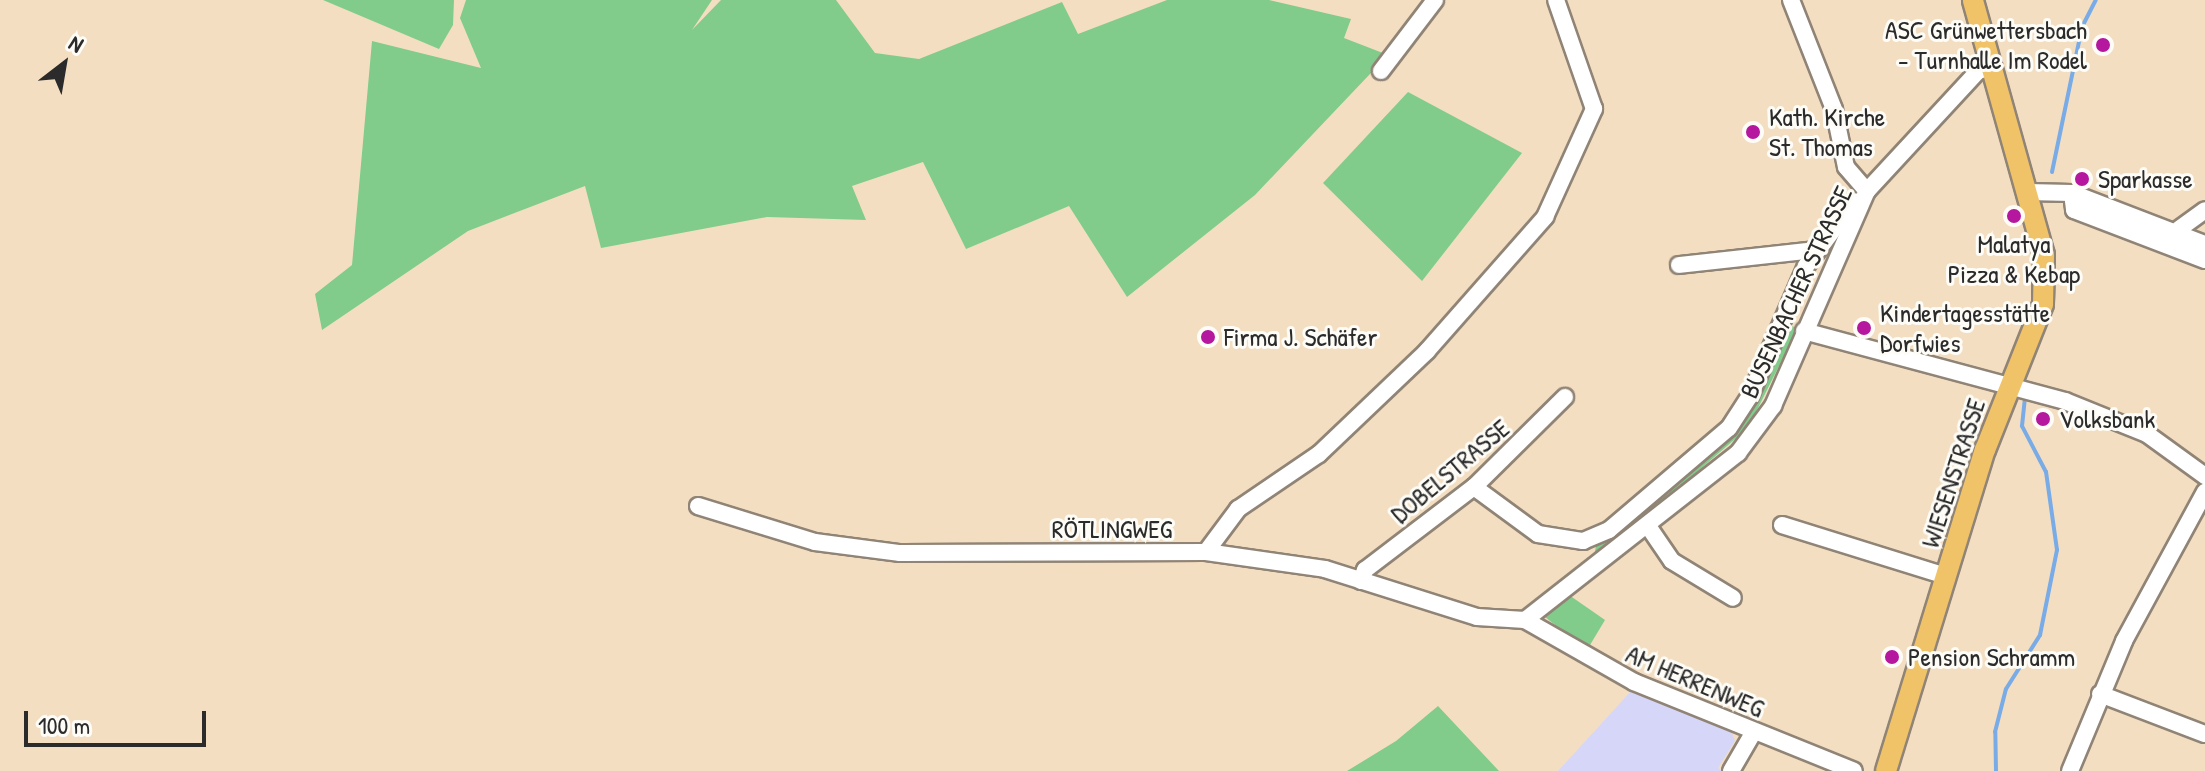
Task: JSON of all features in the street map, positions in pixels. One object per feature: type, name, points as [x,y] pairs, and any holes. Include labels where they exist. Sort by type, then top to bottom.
[{"type":"main road","name":"WIESENSTRASSE","points":[[1886,771],[1946,576],[2012,383],[2037,327],[2045,281],[2027,192],[1973,0]]},
{"type":"street","points":[[1381,71],[1435,0]]},
{"type":"street","points":[[1206,552],[1238,509],[1319,454],[1427,351],[1545,217],[1594,109],[1556,0]]},
{"type":"street","points":[[1474,487],[1538,534],[1583,541],[1609,530],[1729,428],[1815,250],[1849,205],[1864,198],[1846,167],[1834,109],[1791,0]]},
{"type":"street","name":"BUSENBACHER STRASSE","points":[[1525,620],[1738,453],[1773,406],[1864,198],[1978,71],[1991,67]]},
{"type":"street","points":[[2027,192],[2072,193],[2179,229],[2205,244]]},
{"type":"street","points":[[2072,193],[2074,210],[2205,260]]},
{"type":"street","points":[[2179,229],[2205,210]]},
{"type":"street","points":[[1679,265],[1815,250]]},
{"type":"street","points":[[1804,331],[2012,383],[2147,434],[2205,476]]},
{"type":"street","name":"DOBELSTRASSE","points":[[1361,581],[1365,570],[1474,487],[1565,397]]},
{"type":"street","points":[[2070,771],[2100,694],[2205,492]]},
{"type":"street","name":"RÖTLINGWEG","points":[[698,506],[815,542],[900,553],[1206,552],[1287,561],[1477,617],[1525,620]]},
{"type":"street","points":[[1782,525],[1946,576]]},
{"type":"street","points":[[1648,526],[1672,561],[1733,598]]},
{"type":"street","name":"AM HERRENWEG","points":[[1525,620],[1609,670],[1753,733],[1854,771]]},
{"type":"street","points":[[2100,694],[2205,734]]},
{"type":"street","points":[[1731,771],[1753,733]]},
{"type":"shaded area","points":[[1632,690],[1732,733],[1735,741],[1718,768],[1723,771],[1558,771]]},
{"type":"green space","points":[[323,0],[454,0],[453,25],[439,49]]},
{"type":"green space","points":[[466,0],[712,0],[692,30],[721,0],[836,0],[875,53],[919,59],[1062,2],[1078,34],[1167,0],[1269,0],[1351,19],[1344,38],[1388,55],[1255,195],[1127,297],[1069,206],[966,249],[923,162],[852,186],[866,220],[767,217],[601,248],[585,186],[468,231],[322,330],[315,294],[352,265],[372,41],[481,68],[460,18]]},
{"type":"green space","points":[[1408,92],[1522,153],[1422,281],[1323,183]]},
{"type":"green space","points":[[1785,324],[1798,328],[1748,428],[1593,561],[1597,541],[1712,452]]},
{"type":"green space","points":[[1569,595],[1605,620],[1587,650],[1545,617]]},
{"type":"green space","points":[[1438,706],[1499,771],[1347,771],[1396,741]]},
{"type":"waterway","points":[[2052,172],[2082,27],[2096,0]]},
{"type":"waterway","points":[[1996,771],[1995,732],[2006,689],[2040,635],[2057,550],[2046,472],[2022,426],[2025,397]]},
{"type":"place","name":"ASC Grünwettersbach - Turnhalle Im Rodel","points":[[2103,45]]},
{"type":"place","name":"Kath. Kirche St. Thomas","points":[[1753,132]]},
{"type":"place","name":"Sparkasse","points":[[2082,179]]},
{"type":"place","name":"Malatya Pizza & Kebap","points":[[2014,216]]},
{"type":"place","name":"Kindertagesstätte Dorfwies","points":[[1864,328]]},
{"type":"place","name":"Firma J. Schäfer","points":[[1208,337]]},
{"type":"place","name":"Volksbank","points":[[2043,419]]},
{"type":"place","name":"Pension Schramm","points":[[1892,657]]}]
